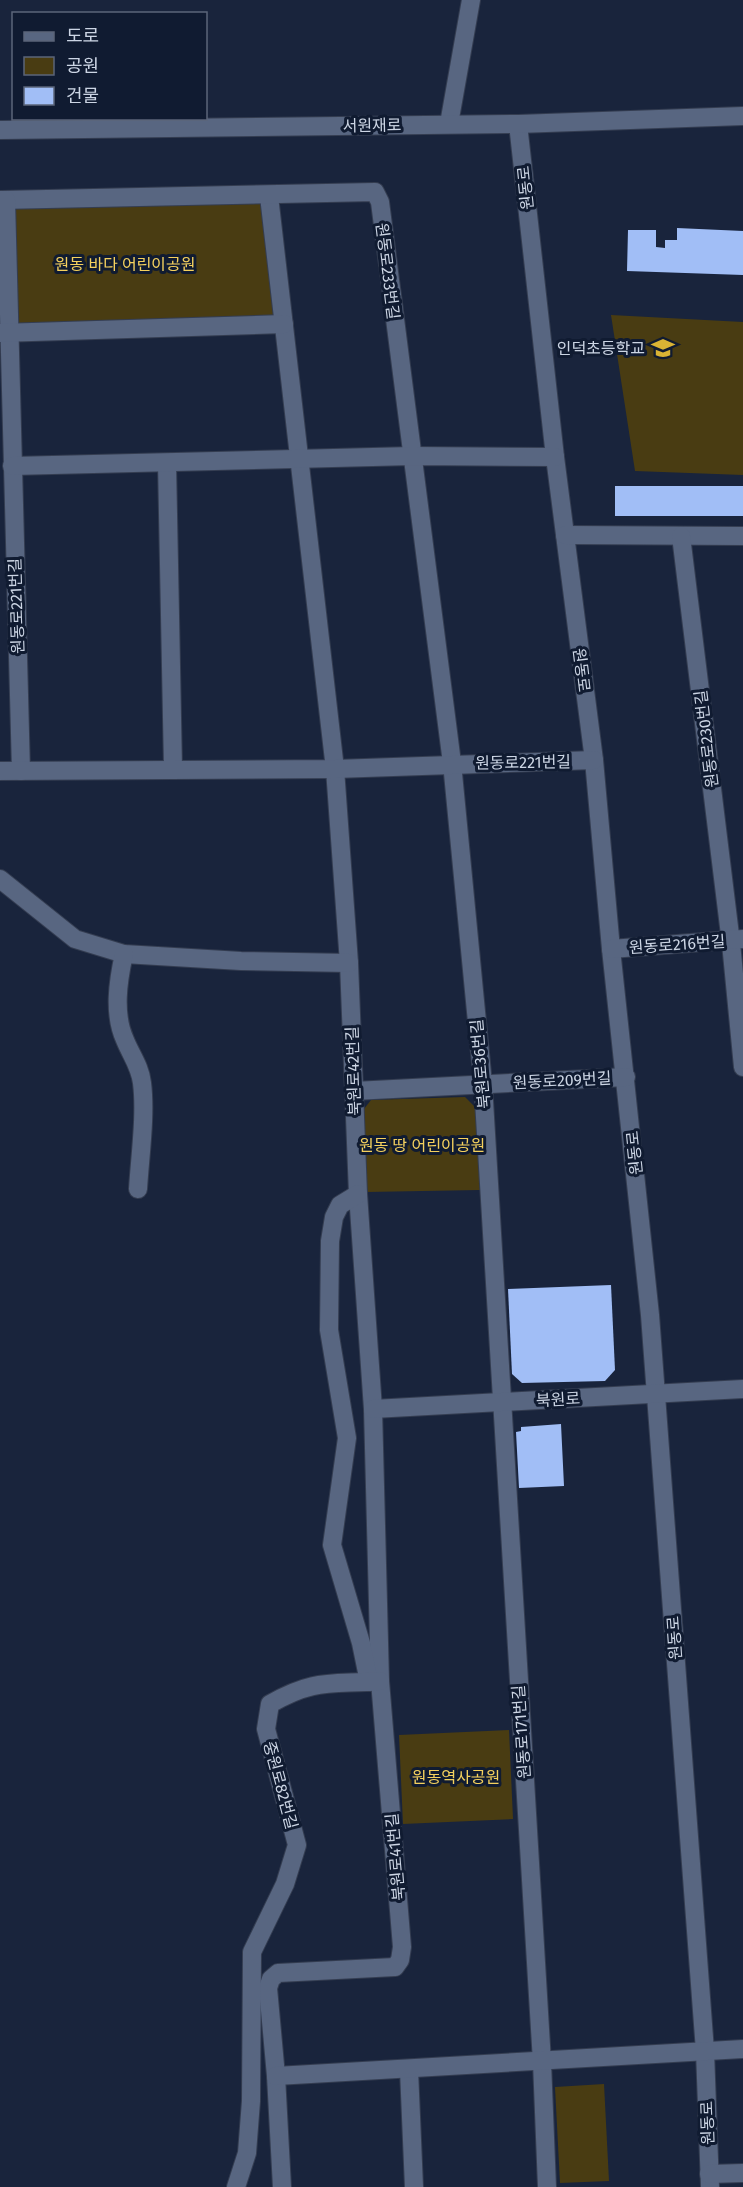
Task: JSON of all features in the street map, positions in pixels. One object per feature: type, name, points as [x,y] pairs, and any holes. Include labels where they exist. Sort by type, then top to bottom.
[{"type":"street","points":[[449,124],[471,0]]},
{"type":"street","name":"서원재로","points":[[0,130],[518,124],[743,116]]},
{"type":"street","name":"원동로","points":[[518,124],[555,457],[594,760],[656,1394],[705,2051],[709,2181]]},
{"type":"street","name":"원동로233번길","points":[[3,200],[375,192],[380,202],[412,456]]},
{"type":"street","points":[[269,196],[335,769]]},
{"type":"street","name":"원동로221번길","points":[[3,200],[4,333],[12,466],[21,771]]},
{"type":"street","points":[[4,333],[284,324]]},
{"type":"street","points":[[12,466],[412,456],[555,457]]},
{"type":"street","name":"원동로221번길","points":[[412,456],[452,763]]},
{"type":"street","points":[[167,463],[173,768]]},
{"type":"street","points":[[565,535],[743,536]]},
{"type":"street","name":"원동로230번길","points":[[681,536],[735,941]]},
{"type":"street","name":"원동로221번길","points":[[0,771],[173,768],[335,769],[452,763],[594,760]]},
{"type":"street","name":"북원로36번길","points":[[452,763],[483,1084],[501,1402]]},
{"type":"street","name":"북원로42번길","points":[[335,769],[349,963],[358,1194],[374,1409]]},
{"type":"street","points":[[3,886],[75,939],[124,954],[240,961],[349,963]]},
{"type":"street","name":"원동로216번길","points":[[611,949],[735,941],[743,1067]]},
{"type":"street","points":[[124,954],[118,983],[119,1014],[124,1039],[138,1067],[143,1087],[138,1189]]},
{"type":"street","name":"원동로209번길","points":[[354,1091],[626,1077]]},
{"type":"street","points":[[358,1194],[340,1205],[334,1217],[330,1241],[330,1339],[346,1417],[347,1438],[332,1545],[374,1682]]},
{"type":"street","name":"북원로","points":[[374,1409],[743,1389]]},
{"type":"street","name":"원동로171번길","points":[[501,1402],[542,2062],[547,2187]]},
{"type":"street","name":"북원로41번길","points":[[282,2187],[276,2076],[268,1988],[271,1979],[278,1973],[395,1967],[400,1960],[402,1947],[374,1682],[374,1409]]},
{"type":"street","name":"중원로82번길","points":[[236,2187],[247,2153],[251,2101],[252,1952],[285,1884],[297,1845],[266,1729],[270,1704],[296,1688],[320,1683],[374,1682]]},
{"type":"street","points":[[276,2076],[743,2049]]},
{"type":"street","points":[[409,2070],[414,2187]]},
{"type":"street","points":[[709,2181],[743,2173]]},
{"type":"green space","name":"원동 바다 어린이공원","points":[[269,196],[284,324],[9,333],[6,200]]},
{"type":"green space","points":[[611,315],[743,322],[743,475],[635,471]]},
{"type":"green space","name":"원동 땅 어린이공원","points":[[465,1097],[476,1108],[480,1190],[366,1192],[364,1109],[371,1100]]},
{"type":"green space","name":"원동역사공원","points":[[509,1730],[513,1819],[403,1824],[399,1735]]},
{"type":"green space","points":[[604,2084],[609,2181],[560,2183],[555,2087]]},
{"type":"building","points":[[677,228],[743,231],[743,275],[627,271],[628,230],[656,230],[656,247],[665,248],[665,240],[677,240]]},
{"type":"building","points":[[615,486],[743,486],[743,516],[615,516]]},
{"type":"building","points":[[611,1285],[615,1370],[605,1381],[522,1383],[512,1374],[508,1289]]},
{"type":"building","points":[[561,1424],[564,1486],[519,1488],[516,1432],[521,1431],[521,1427]]},
{"type":"place","name":"인덕초등학교","points":[[663,348]]}]
